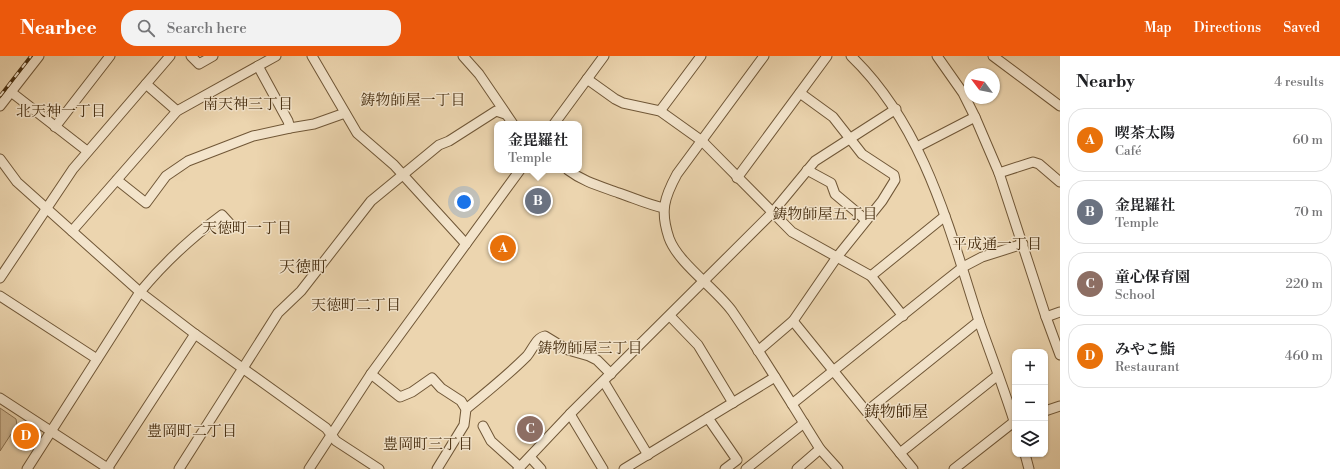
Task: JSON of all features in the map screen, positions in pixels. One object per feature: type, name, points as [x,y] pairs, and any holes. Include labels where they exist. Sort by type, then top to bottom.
[{"type":"street","points":[[0,106],[39,56]]},
{"type":"street","points":[[55,127],[110,56]]},
{"type":"street","points":[[0,278],[73,169],[170,56]]},
{"type":"street","points":[[191,56],[199,64],[213,56]]},
{"type":"street","points":[[72,231],[176,111],[276,56]]},
{"type":"street","points":[[312,56],[358,134],[394,165],[466,244]]},
{"type":"street","points":[[463,56],[479,74],[511,121]]},
{"type":"street","points":[[556,121],[604,56]]},
{"type":"street","points":[[660,111],[701,56]]},
{"type":"street","points":[[764,56],[677,174],[668,191],[664,208],[664,221],[670,239],[680,257],[731,310],[820,449],[838,469]]},
{"type":"street","points":[[737,178],[827,56]]},
{"type":"street","points":[[852,56],[867,72],[896,110],[917,147],[945,216],[979,321],[1015,421]]},
{"type":"street","points":[[937,56],[963,93],[999,173],[1060,355]]},
{"type":"street","points":[[994,56],[1060,106]]},
{"type":"street","points":[[258,66],[288,121],[290,128]]},
{"type":"street","points":[[587,79],[623,103],[660,111],[702,141],[792,232],[871,276],[903,316]]},
{"type":"street","points":[[146,84],[176,111]]},
{"type":"street","points":[[11,92],[87,152]]},
{"type":"street","points":[[758,351],[793,321],[836,257],[882,201],[895,180],[894,175],[862,154],[833,117],[800,93]]},
{"type":"street","points":[[483,426],[492,441],[519,468],[570,414],[604,382],[772,213],[815,161],[896,110]]},
{"type":"street","points":[[179,469],[278,314],[301,291],[372,201],[439,145],[449,141],[496,111],[505,114]]},
{"type":"street","points":[[117,180],[146,203],[166,176],[188,161],[253,136],[314,124],[345,113]]},
{"type":"street","points":[[917,147],[974,117]]},
{"type":"street","points":[[0,159],[17,182],[140,292],[326,428],[336,441],[379,469]]},
{"type":"street","points":[[999,173],[1033,162],[1039,164],[1059,181]]},
{"type":"street","points":[[807,170],[830,182],[835,194],[866,220]]},
{"type":"street","points":[[309,469],[371,374],[518,173]]},
{"type":"street","points":[[572,173],[592,184],[664,208]]},
{"type":"street","points":[[27,469],[140,292],[151,279],[201,231],[222,215],[232,226]]},
{"type":"street","points":[[871,276],[945,216]]},
{"type":"street","points":[[792,404],[963,268],[982,257],[1023,244]]},
{"type":"street","points":[[0,296],[97,359]]},
{"type":"street","points":[[1046,317],[1060,312]]},
{"type":"street","points":[[670,316],[698,345],[733,403]]},
{"type":"street","points":[[793,321],[913,469]]},
{"type":"street","points":[[867,411],[979,321]]},
{"type":"street","points":[[0,398],[108,469],[196,334]]},
{"type":"street","points":[[466,409],[528,355],[540,337],[545,336],[568,350],[597,360],[611,374]]},
{"type":"street","points":[[371,374],[400,397],[412,392],[432,378],[441,388],[461,401],[466,409],[464,424],[437,469]]},
{"type":"street","points":[[900,453],[998,374]]},
{"type":"street","points":[[624,469],[775,377]]},
{"type":"street","points":[[604,382],[648,455]]},
{"type":"street","points":[[1048,410],[1060,406]]},
{"type":"street","points":[[570,414],[604,469]]},
{"type":"street","points":[[708,418],[737,460],[746,469],[804,423]]},
{"type":"street","points":[[954,469],[1012,424]]},
{"type":"street","points":[[797,469],[820,449]]},
{"type":"street","points":[[530,457],[541,469]]},
{"type":"street","points":[[1026,457],[1030,469]]},
{"type":"street","points":[[726,469],[737,460]]},
{"type":"shaded area","points":[[0,408],[16,419],[17,425],[0,451]]},
{"type":"railway","points":[[0,96],[31,56]]},
{"type":"place","name":"金毘羅社","points":[[538,201]]},
{"type":"place","name":"喫茶太陽","points":[[503,248]]},
{"type":"place","name":"童心保育園","points":[[530,429]]},
{"type":"place","name":"みやこ鮨","points":[[26,436]]},
{"type":"district","name":"鋳物師屋一丁目","points":[[413,100]]},
{"type":"district","name":"南天神三丁目","points":[[248,104]]},
{"type":"district","name":"北天神一丁目","points":[[61,111]]},
{"type":"district","name":"鋳物師屋五丁目","points":[[825,214]]},
{"type":"district","name":"天徳町一丁目","points":[[247,228]]},
{"type":"district","name":"平成通一丁目","points":[[997,244]]},
{"type":"district","name":"天徳町","points":[[303,267]]},
{"type":"district","name":"天徳町二丁目","points":[[356,305]]},
{"type":"district","name":"鋳物師屋三丁目","points":[[590,348]]},
{"type":"district","name":"鋳物師屋","points":[[896,412]]},
{"type":"district","name":"豊岡町二丁目","points":[[192,431]]},
{"type":"district","name":"豊岡町三丁目","points":[[428,444]]}]
